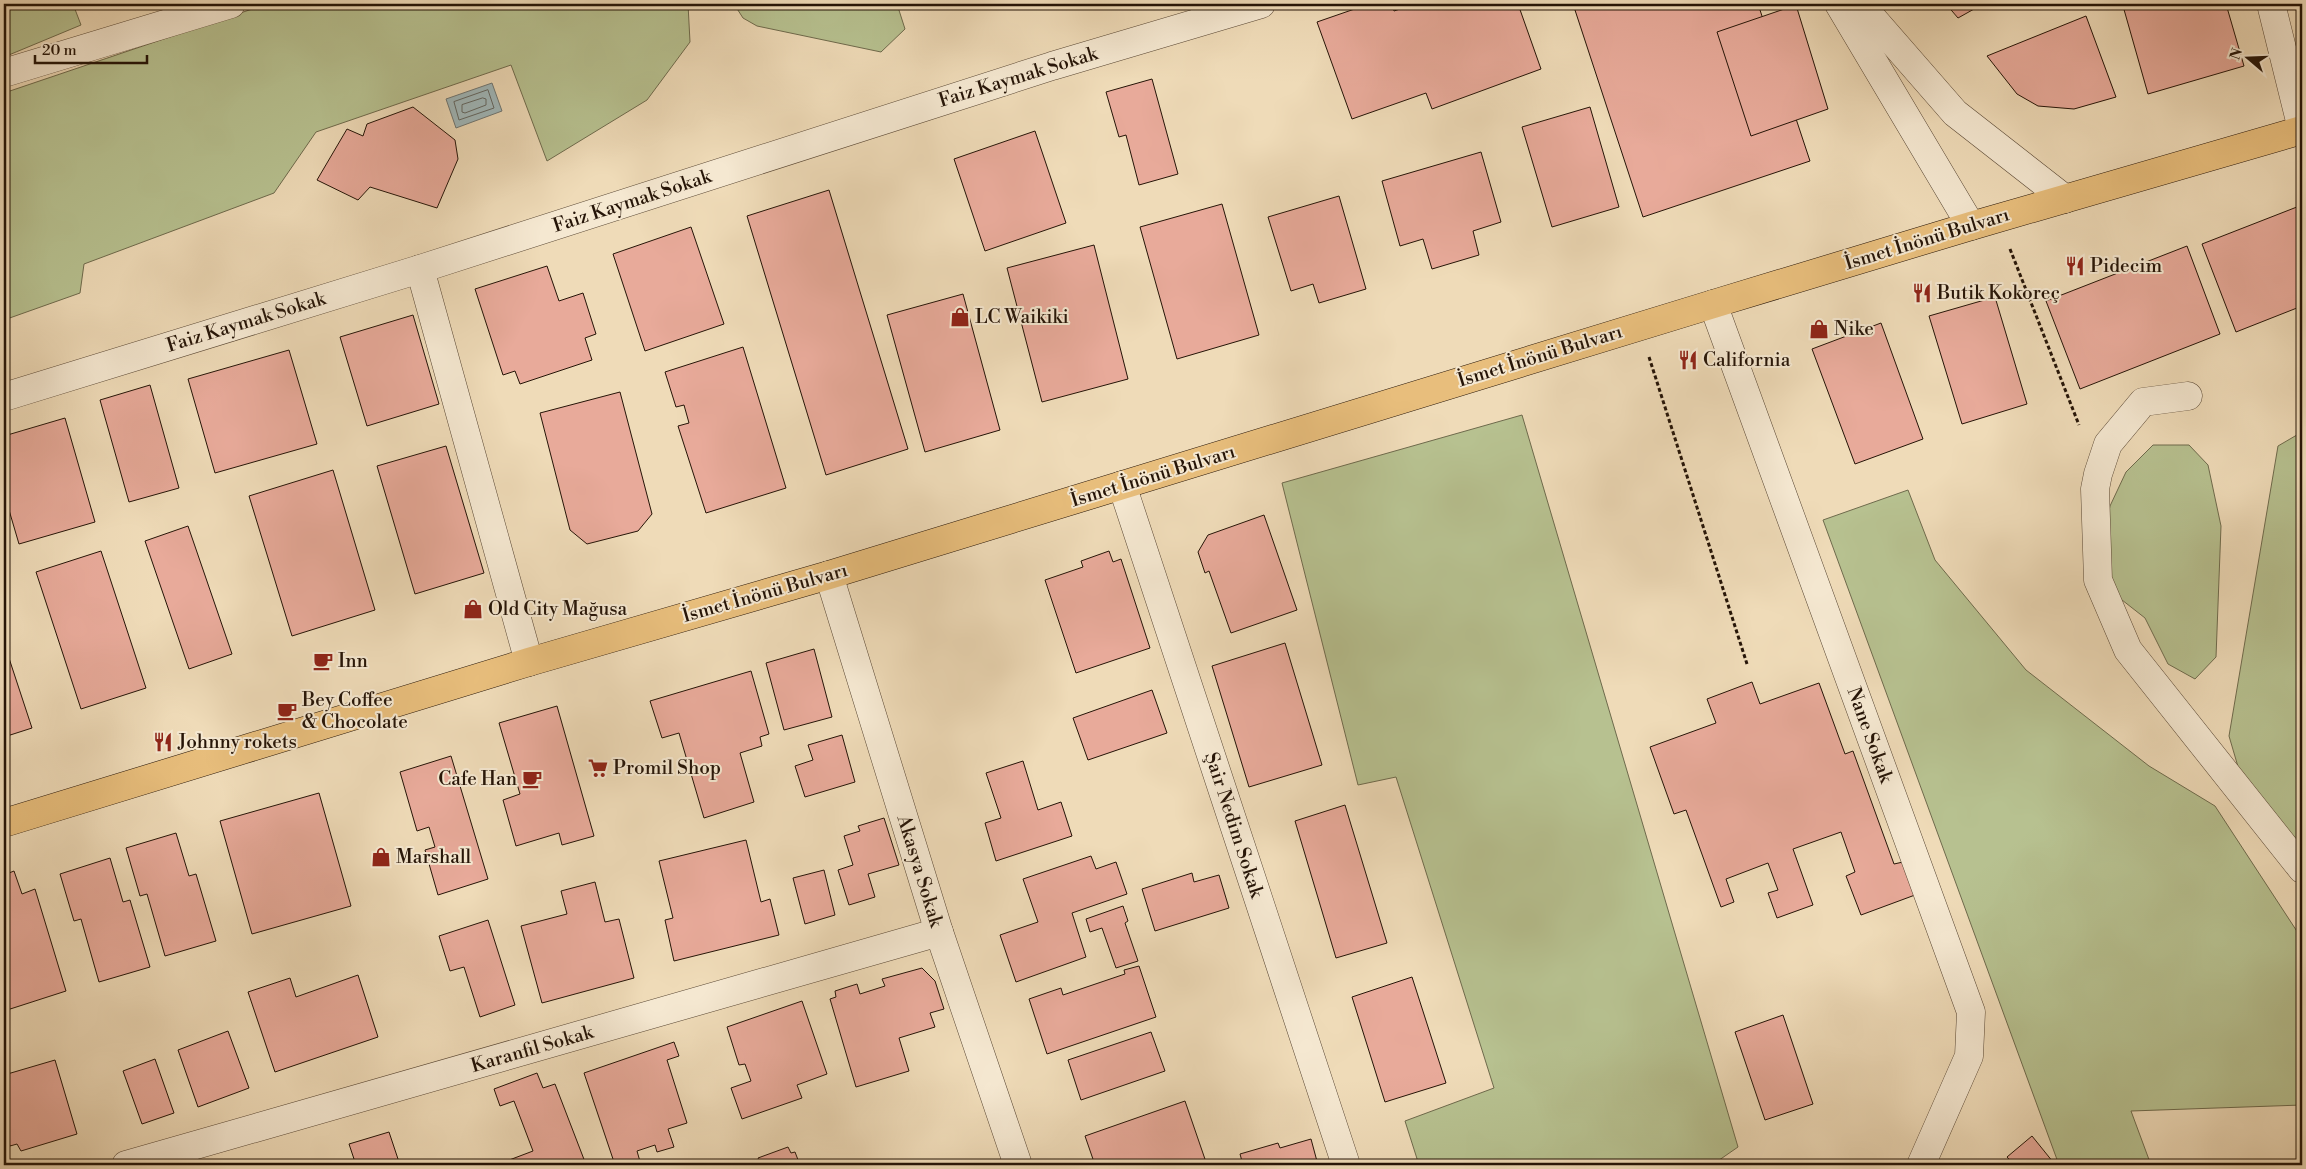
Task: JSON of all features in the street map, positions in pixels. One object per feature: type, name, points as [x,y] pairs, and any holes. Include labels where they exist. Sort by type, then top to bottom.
[{"type":"main road","name":"İsmet İnönü Bulvarı","points":[[4,823],[529,662],[829,575],[1971,226],[2302,129]]},
{"type":"street","points":[[4,73],[231,4]]},
{"type":"street","name":"Faiz Kaymak Sokak","points":[[4,397],[420,269],[1052,66],[1260,4]]},
{"type":"street","points":[[1839,4],[1971,226]]},
{"type":"street","points":[[1860,4],[1955,113],[2064,199]]},
{"type":"street","points":[[2271,4],[2302,129]]},
{"type":"street","points":[[420,269],[529,662]]},
{"type":"street","name":"Nane Sokak","points":[[1713,304],[1971,1012],[1969,1056],[1921,1165]]},
{"type":"street","points":[[2188,396],[2143,402],[2108,444],[2095,489],[2098,580],[2128,650],[2302,869]]},
{"type":"street","name":"Şair Nedim Sokak","points":[[1122,485],[1346,1165]]},
{"type":"street","name":"Akasya Sokak","points":[[829,575],[939,932],[1018,1165]]},
{"type":"street","name":"Karanfil Sokak","points":[[126,1165],[939,932]]},
{"type":"path","points":[[1998,218],[2098,474]]},
{"type":"path","points":[[1640,326],[1747,664]]},
{"type":"green space","points":[[4,4],[73,4],[81,25],[4,57]]},
{"type":"green space","points":[[267,4],[688,4],[690,42],[647,100],[547,161],[511,65],[316,132],[274,193],[84,264],[80,293],[4,320],[4,93]]},
{"type":"green space","points":[[734,4],[897,4],[905,29],[881,52],[757,26],[743,18]]},
{"type":"green space","points":[[1522,415],[1738,1147],[1712,1165],[1419,1165],[1405,1121],[1494,1088],[1396,777],[1358,785],[1282,483]]},
{"type":"green space","points":[[2302,432],[2302,871],[2239,770],[2229,736],[2278,446]]},
{"type":"green space","points":[[2153,445],[2189,445],[2208,465],[2221,526],[2216,657],[2195,679],[2168,664],[2145,618],[2108,589],[2103,541],[2110,506],[2126,472]]},
{"type":"green space","points":[[1908,490],[1935,560],[2026,670],[2149,766],[2215,806],[2302,939],[2302,1105],[2131,1111],[2151,1165],[2059,1165],[1823,520]]},
{"type":"water","points":[[492,83],[502,111],[456,128],[446,99]]},
{"type":"building","points":[[1369,4],[1392,4],[1394,11],[1415,4],[1518,4],[1541,69],[1432,109],[1426,93],[1352,119],[1317,22]]},
{"type":"building","points":[[1573,4],[1758,4],[1810,161],[1643,217]]},
{"type":"building","points":[[1946,4],[1983,4],[1958,18]]},
{"type":"building","points":[[2131,4],[2226,4],[2244,66],[2148,94],[2123,6]]},
{"type":"building","points":[[1796,5],[1828,109],[1751,136],[1717,32]]},
{"type":"building","points":[[2086,16],[2116,97],[2074,109],[2038,106],[2017,94],[1987,56]]},
{"type":"building","points":[[1152,79],[1178,174],[1139,185],[1126,135],[1119,137],[1106,92]]},
{"type":"building","points":[[413,107],[455,140],[458,159],[437,208],[370,187],[358,200],[317,180],[347,129],[363,136],[367,124]]},
{"type":"building","points":[[1590,107],[1619,207],[1552,227],[1522,127]]},
{"type":"building","points":[[1035,131],[1066,223],[985,251],[954,159]]},
{"type":"building","points":[[1481,152],[1501,222],[1473,231],[1479,255],[1432,269],[1423,239],[1400,246],[1382,181]]},
{"type":"building","points":[[829,190],[908,449],[826,475],[747,216]]},
{"type":"building","points":[[1339,196],[1366,289],[1319,303],[1313,284],[1291,291],[1268,217]]},
{"type":"building","points":[[1222,204],[1259,335],[1177,359],[1140,227]]},
{"type":"building","points":[[2302,205],[2302,306],[2236,332],[2202,244]]},
{"type":"building","points":[[691,227],[724,324],[645,351],[613,254]]},
{"type":"building","points":[[1094,245],[1128,379],[1042,402],[1007,268]]},
{"type":"building","points":[[2187,246],[2220,334],[2080,389],[2046,301]]},
{"type":"building","points":[[547,266],[559,301],[583,293],[596,334],[585,338],[592,360],[520,384],[515,371],[503,375],[475,289]]},
{"type":"building","points":[[963,294],[1000,430],[925,452],[887,315]]},
{"type":"building","points":[[1995,297],[2027,404],[1962,424],[1929,316]]},
{"type":"building","points":[[413,315],[439,404],[367,426],[340,337]]},
{"type":"building","points":[[1881,323],[1923,439],[1855,464],[1812,349]]},
{"type":"building","points":[[743,347],[786,488],[706,513],[678,426],[689,423],[684,405],[676,407],[665,372]]},
{"type":"building","points":[[289,350],[317,444],[215,473],[188,379]]},
{"type":"building","points":[[150,385],[179,488],[129,502],[100,400]]},
{"type":"building","points":[[620,392],[652,514],[638,531],[587,544],[570,530],[540,413]]},
{"type":"building","points":[[65,418],[95,522],[19,544],[4,493],[4,436]]},
{"type":"building","points":[[446,446],[484,573],[415,594],[377,466]]},
{"type":"building","points":[[333,470],[375,610],[292,636],[249,496]]},
{"type":"building","points":[[1264,515],[1297,610],[1231,633],[1209,571],[1205,573],[1198,552],[1208,535]]},
{"type":"building","points":[[188,526],[232,654],[189,669],[145,541]]},
{"type":"building","points":[[101,551],[146,688],[81,709],[36,572]]},
{"type":"building","points":[[1109,551],[1113,562],[1121,559],[1150,648],[1076,673],[1045,580],[1083,567],[1081,561]]},
{"type":"building","points":[[4,643],[32,728],[4,737]]},
{"type":"building","points":[[1285,643],[1322,765],[1249,787],[1212,666]]},
{"type":"building","points":[[814,649],[832,717],[784,730],[766,663]]},
{"type":"building","points":[[751,671],[769,734],[760,737],[762,746],[740,753],[754,802],[704,818],[679,733],[662,738],[650,701]]},
{"type":"building","points":[[1752,682],[1760,704],[1819,683],[1845,754],[1853,751],[1894,864],[1903,862],[1915,895],[1861,915],[1846,876],[1855,872],[1841,832],[1793,849],[1813,905],[1777,918],[1768,893],[1778,890],[1768,863],[1726,879],[1734,902],[1721,907],[1686,810],[1674,814],[1650,747],[1716,723],[1707,699]]},
{"type":"building","points":[[1152,690],[1167,733],[1088,760],[1073,718]]},
{"type":"building","points":[[557,706],[594,836],[562,845],[559,833],[516,846],[503,800],[520,794],[499,723]]},
{"type":"building","points":[[842,735],[855,782],[805,797],[795,766],[813,760],[808,745]]},
{"type":"building","points":[[451,756],[488,879],[438,895],[425,850],[435,847],[429,827],[417,831],[400,772]]},
{"type":"building","points":[[1023,761],[1038,810],[1061,802],[1072,836],[996,861],[985,823],[1001,818],[986,773]]},
{"type":"building","points":[[319,793],[351,906],[252,934],[220,821]]},
{"type":"building","points":[[1345,805],[1387,943],[1336,958],[1295,821]]},
{"type":"building","points":[[884,818],[899,865],[868,874],[875,897],[849,905],[838,870],[853,865],[844,836],[860,831],[858,826]]},
{"type":"building","points":[[176,833],[189,876],[196,874],[216,941],[165,956],[147,894],[140,896],[126,848]]},
{"type":"building","points":[[746,840],[761,902],[770,899],[779,935],[674,961],[665,920],[673,918],[659,861]]},
{"type":"building","points":[[1091,856],[1096,869],[1116,862],[1127,894],[1072,913],[1086,957],[1016,982],[1000,935],[1038,922],[1023,879]]},
{"type":"building","points":[[110,858],[123,902],[130,900],[150,967],[99,982],[81,919],[74,921],[60,874]]},
{"type":"building","points":[[824,870],[835,915],[805,924],[793,878]]},
{"type":"building","points":[[14,871],[22,894],[35,889],[66,991],[4,1011],[4,875]]},
{"type":"building","points":[[1192,873],[1194,882],[1219,875],[1229,908],[1155,931],[1142,889]]},
{"type":"building","points":[[595,882],[605,922],[619,919],[634,978],[542,1003],[521,926],[567,914],[561,891]]},
{"type":"building","points":[[1123,906],[1128,921],[1125,923],[1138,961],[1116,968],[1102,928],[1090,932],[1086,919]]},
{"type":"building","points":[[488,920],[515,1005],[480,1017],[464,967],[450,971],[439,936]]},
{"type":"building","points":[[1139,966],[1156,1017],[1047,1054],[1029,999],[1061,988],[1063,995],[1125,974],[1124,970]]},
{"type":"building","points":[[922,968],[935,981],[944,1009],[930,1013],[935,1027],[899,1038],[909,1071],[856,1087],[830,999],[836,997],[835,991],[857,984],[860,994],[885,986],[882,979]]},
{"type":"building","points":[[358,975],[378,1037],[275,1072],[248,992],[290,978],[296,997]]},
{"type":"building","points":[[1412,977],[1446,1083],[1385,1102],[1352,997]]},
{"type":"building","points":[[802,1001],[827,1074],[797,1085],[802,1098],[742,1119],[731,1088],[751,1081],[745,1064],[739,1065],[727,1027]]},
{"type":"building","points":[[1783,1015],[1813,1104],[1765,1120],[1735,1032]]},
{"type":"building","points":[[228,1031],[249,1088],[198,1107],[178,1050]]},
{"type":"building","points":[[1151,1032],[1165,1071],[1081,1100],[1068,1060]]},
{"type":"building","points":[[674,1042],[679,1056],[667,1060],[687,1123],[668,1129],[674,1147],[657,1152],[655,1145],[637,1151],[641,1165],[615,1165],[584,1073]]},
{"type":"building","points":[[155,1059],[174,1113],[142,1124],[123,1071]]},
{"type":"building","points":[[55,1060],[77,1134],[21,1151],[17,1144],[10,1146],[4,1126],[4,1075]]},
{"type":"building","points":[[537,1073],[543,1088],[555,1084],[585,1162],[577,1165],[505,1165],[504,1162],[533,1151],[514,1101],[500,1106],[494,1089]]},
{"type":"building","points":[[1185,1101],[1207,1165],[1095,1165],[1085,1136]]},
{"type":"building","points":[[389,1132],[400,1165],[356,1165],[349,1144]]},
{"type":"building","points":[[2032,1136],[2053,1162],[2049,1165],[2014,1165],[2007,1157]]},
{"type":"building","points":[[1311,1139],[1318,1165],[1243,1165],[1240,1154],[1278,1143],[1280,1148]]},
{"type":"building","points":[[788,1147],[791,1153],[795,1152],[800,1165],[761,1165],[758,1158]]},
{"type":"place","name":"Pidecim","points":[[2075,266]]},
{"type":"place","name":"Butik Kokoreç","points":[[1922,293]]},
{"type":"place","name":"LC Waikiki","points":[[960,317]]},
{"type":"place","name":"Nike","points":[[1819,329]]},
{"type":"place","name":"California","points":[[1688,360]]},
{"type":"place","name":"Old City Mağusa","points":[[473,609]]},
{"type":"place","name":"Inn","points":[[323,661]]},
{"type":"place","name":"Bey Coffee & Chocolate","points":[[287,711]]},
{"type":"place","name":"Johnny rokets","points":[[163,742]]},
{"type":"place","name":"Promil Shop","points":[[598,768]]},
{"type":"place","name":"Cafe Han","points":[[532,779]]},
{"type":"place","name":"Marshall","points":[[381,857]]}]
